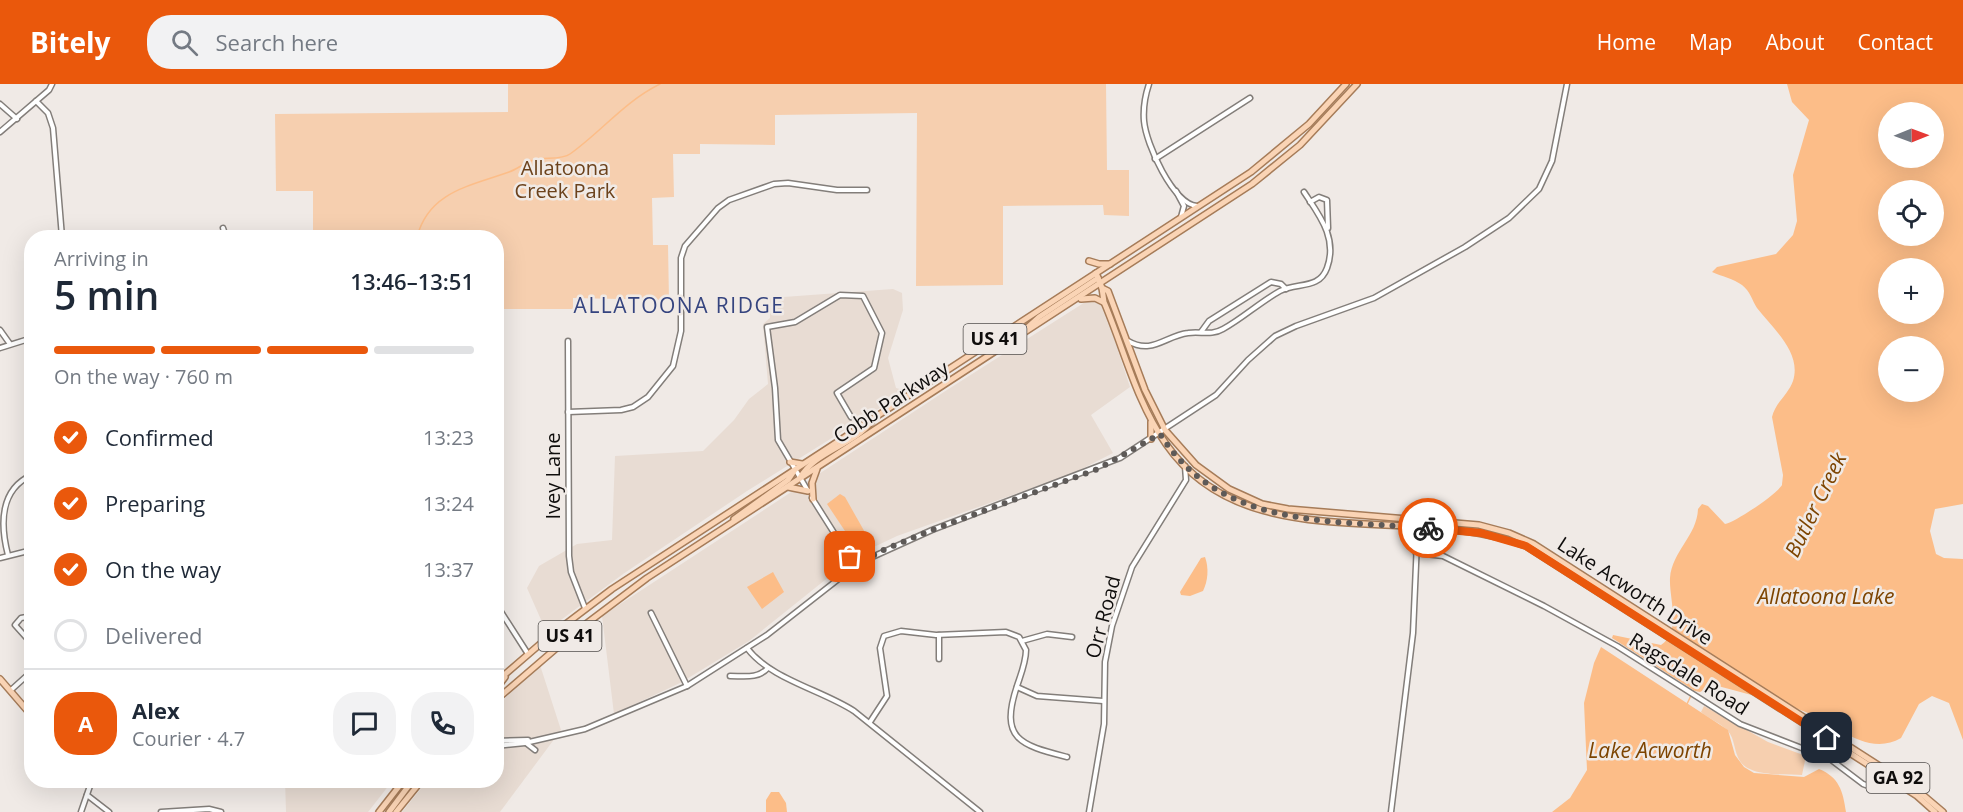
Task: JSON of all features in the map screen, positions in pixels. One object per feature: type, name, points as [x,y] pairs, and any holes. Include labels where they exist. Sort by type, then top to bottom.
[{"type":"main road","name":"Cobb Parkway","points":[[504,693],[602,610],[727,526],[1071,304],[1099,281],[1112,263],[1201,206],[1276,153],[1309,124],[1346,84]]},
{"type":"main road","name":"Cobb Parkway","points":[[504,675],[585,608],[795,469],[875,417],[1099,281],[1270,170],[1318,128],[1357,84]]},
{"type":"main road","points":[[1089,261],[1099,264],[1112,263]]},
{"type":"main road","name":"Lake Acworth Drive","points":[[1099,281],[1104,302],[1150,418],[1206,473],[1229,489],[1262,504],[1298,510],[1479,525],[1509,533],[1534,544],[1848,749],[1917,796],[1935,812]]},
{"type":"main road","name":"Lake Acworth Drive","points":[[1099,281],[1108,291],[1162,432],[1185,466],[1199,478],[1243,504],[1278,515],[1481,533],[1516,543],[1551,560],[1628,607]]},
{"type":"main road","points":[[1017,338],[1039,317],[1099,281]]},
{"type":"main road","points":[[1071,304],[1089,297],[1104,302]]},
{"type":"main road","points":[[800,479],[808,467],[854,437],[875,417]]},
{"type":"main road","points":[[1150,418],[1151,439]]},
{"type":"main road","points":[[790,462],[804,464]]},
{"type":"main road","points":[[813,499],[812,483],[818,467]]},
{"type":"main road","points":[[727,526],[754,502],[788,480],[795,469]]},
{"type":"main road","points":[[787,488],[795,487],[808,491]]},
{"type":"main road","points":[[504,678],[509,671]]},
{"type":"main road","points":[[0,679],[24,707]]},
{"type":"main road","name":"Lake Acworth Drive","points":[[1848,749],[1923,794],[1943,812]]},
{"type":"main road","points":[[379,812],[398,788]]},
{"type":"main road","points":[[389,812],[407,788]]},
{"type":"main road","points":[[396,812],[416,788]]},
{"type":"street","points":[[0,132],[17,119],[52,84]]},
{"type":"street","points":[[1149,84],[1144,121],[1155,159],[1189,205],[1201,206]]},
{"type":"street","points":[[504,743],[525,743],[593,727],[687,687],[796,614],[855,566],[881,551],[1098,469],[1151,439],[1216,395],[1248,360],[1275,336],[1296,326],[1374,298],[1465,247],[1527,202],[1543,184],[1552,160],[1567,84]]},
{"type":"street","points":[[1155,159],[1250,98]]},
{"type":"street","points":[[36,101],[48,113],[53,128],[61,230]]},
{"type":"street","points":[[0,104],[17,119]]},
{"type":"street","points":[[568,412],[621,410],[633,406],[648,397],[673,366],[681,331],[681,258],[685,246],[718,208],[729,200],[774,184],[788,183],[837,190],[867,190]]},
{"type":"street","points":[[1176,190],[1184,208],[1181,219]]},
{"type":"street","points":[[1304,192],[1328,229]]},
{"type":"street","points":[[1127,340],[1142,347],[1158,345],[1185,333],[1212,334],[1286,289],[1312,284],[1324,274],[1329,259],[1327,200],[1319,197],[1310,202]]},
{"type":"street","points":[[1201,332],[1209,321],[1271,282],[1281,284],[1286,289]]},
{"type":"street","points":[[851,417],[837,393],[874,368],[882,333],[863,296],[840,295],[795,322],[767,327],[775,384],[778,440],[855,566]]},
{"type":"street","points":[[0,330],[10,344]]},
{"type":"street","points":[[0,348],[24,340]]},
{"type":"street","name":"Ivey Lane","points":[[568,341],[570,566],[585,608]]},
{"type":"street","points":[[1134,362],[1142,347]]},
{"type":"street","points":[[1185,466],[1186,480],[1199,478]]},
{"type":"street","points":[[8,555],[1,529],[3,505],[7,493],[24,480]]},
{"type":"street","name":"Orr Road","points":[[1089,812],[1104,724],[1103,701],[1108,643],[1125,584],[1132,567],[1186,480]]},
{"type":"street","points":[[1391,812],[1413,633],[1418,519]]},
{"type":"street","points":[[0,558],[24,552]]},
{"type":"street","name":"Ragsdale Road","points":[[1416,553],[1443,556],[1490,578],[1583,626],[1714,709],[1767,737],[1830,759],[1863,783],[1874,788]]},
{"type":"street","points":[[651,613],[687,687]]},
{"type":"street","points":[[504,616],[528,654]]},
{"type":"street","points":[[24,617],[15,625],[24,635]]},
{"type":"street","points":[[870,722],[887,696],[880,648],[884,636],[901,631],[939,635],[1006,632],[1022,641],[1047,634],[1072,637]]},
{"type":"street","points":[[939,635],[939,659]]},
{"type":"street","points":[[1022,641],[1026,658],[1011,718],[1018,739],[1033,748],[1067,757]]},
{"type":"street","points":[[747,648],[768,668],[832,697],[870,722],[980,812]]},
{"type":"street","points":[[730,676],[756,676],[768,668]]},
{"type":"street","points":[[10,690],[24,678]]},
{"type":"street","points":[[1017,687],[1037,696],[1103,701]]},
{"type":"street","points":[[504,742],[535,740]]},
{"type":"street","points":[[525,743],[535,750]]},
{"type":"street","points":[[81,812],[89,788]]},
{"type":"street","points":[[87,795],[109,812]]},
{"type":"street","points":[[161,812],[209,809],[221,812]]},
{"type":"shaded area","points":[[893,289],[902,293],[903,310],[888,358],[896,388],[907,391],[747,491],[623,574],[546,631],[527,588],[539,566],[577,544],[612,540],[615,456],[703,451],[734,420],[749,399],[768,384],[763,324],[770,318],[770,298]]},
{"type":"shaded area","points":[[1090,299],[1102,302],[1130,387],[1091,415],[1113,453],[1074,473],[897,536],[855,556],[749,641],[680,683],[614,714],[602,616]]},
{"type":"shaded area","points":[[540,665],[561,730],[500,812],[402,812],[422,788],[504,788],[504,699]]},
{"type":"shaded area","points":[[285,788],[387,788],[368,812],[286,812]]},
{"type":"green space","name":"Allatoona Creek Park","points":[[508,84],[1106,84],[1107,170],[1129,170],[1129,216],[1104,215],[1103,205],[1003,206],[1003,285],[916,286],[917,113],[775,115],[775,145],[700,144],[700,154],[673,154],[674,197],[652,198],[653,245],[668,245],[669,300],[573,298],[573,309],[504,309],[504,230],[313,230],[313,191],[276,191],[275,114],[508,112]]},
{"type":"green space","points":[[1704,706],[1768,742],[1806,756],[1802,775],[1768,774],[1745,766],[1738,757],[1728,731],[1701,712]]},
{"type":"water","name":"Allatoona Lake","points":[[1787,84],[1963,84],[1963,504],[1935,509],[1930,531],[1936,554],[1944,558],[1963,559],[1963,740],[1949,703],[1932,696],[1919,704],[1901,738],[1888,743],[1876,744],[1850,736],[1803,711],[1770,700],[1714,685],[1700,692],[1695,691],[1612,638],[1613,635],[1661,645],[1667,639],[1673,623],[1670,587],[1672,568],[1697,519],[1698,509],[1702,504],[1708,506],[1725,524],[1755,508],[1782,485],[1783,475],[1772,417],[1793,381],[1795,370],[1793,360],[1790,351],[1757,308],[1745,287],[1712,272],[1717,267],[1776,254],[1793,235],[1797,221],[1793,175],[1809,120],[1792,102]]},
{"type":"water","points":[[840,494],[845,497],[867,536],[853,543],[827,504]]},
{"type":"water","points":[[1205,557],[1207,574],[1203,591],[1190,596],[1181,595],[1180,592],[1201,558]]},
{"type":"water","points":[[773,572],[784,592],[762,609],[747,587]]},
{"type":"water","name":"Lake Acworth","points":[[1601,647],[1728,730],[1735,755],[1744,767],[1754,773],[1804,777],[1819,769],[1826,772],[1839,786],[1846,812],[1552,812],[1570,798],[1587,770],[1584,703],[1594,663]]},
{"type":"water","points":[[771,792],[779,792],[786,803],[787,812],[766,812],[766,800]]},
{"type":"waterway","points":[[420,230],[431,209],[453,192],[512,171],[531,161],[567,156],[624,108],[660,84]]},
{"type":"waterway","name":"Butler Creek","points":[[1687,704],[1694,689]]},
{"type":"way so far","points":[[850,557],[855,566],[881,551],[932,530],[1098,469],[1160,434],[1172,453],[1193,473],[1221,492],[1252,508],[1293,518],[1428,528]]},
{"type":"district","name":"ALLATOONA RIDGE","points":[[679,306]]},
{"type":"route","points":[[1428,528],[1481,533],[1526,546],[1827,738]]}]
